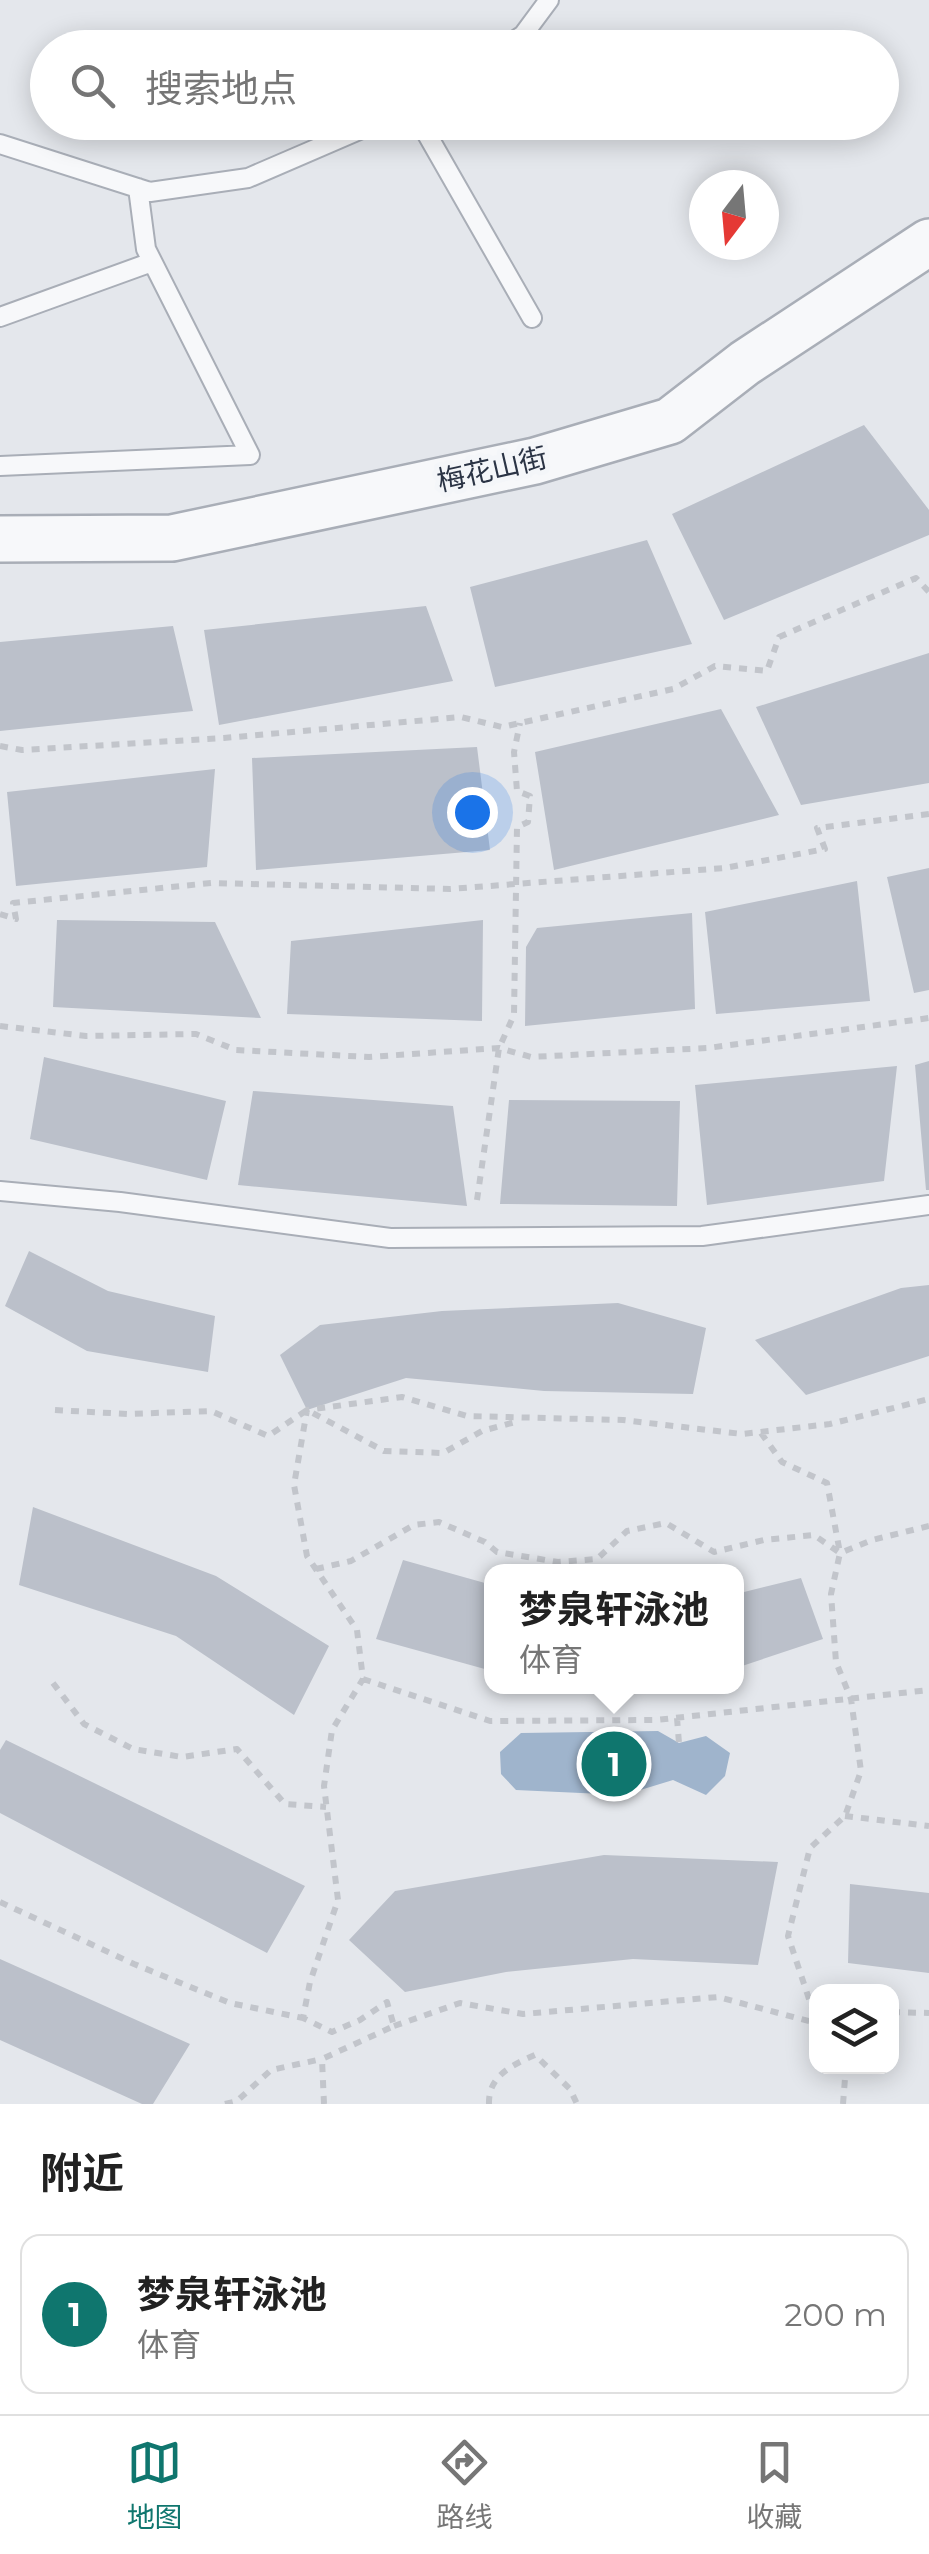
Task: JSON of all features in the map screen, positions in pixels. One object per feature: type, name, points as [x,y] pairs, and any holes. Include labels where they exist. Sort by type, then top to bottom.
[{"type":"street","name":"梅花山街","points":[[0,539],[172,538],[535,461],[670,421],[745,363],[929,242]]},
{"type":"lane","points":[[527,30],[550,0]]},
{"type":"lane","points":[[0,144],[150,192],[248,178],[336,140]]},
{"type":"lane","points":[[430,140],[532,318]]},
{"type":"lane","points":[[0,466],[250,456],[146,249],[138,188]]},
{"type":"lane","points":[[0,317],[152,262]]},
{"type":"lane","points":[[0,1191],[120,1202],[390,1238],[702,1236],[929,1206]]},
{"type":"path","points":[[0,746],[22,750],[224,738],[461,717],[502,727],[672,689],[715,666],[767,671],[779,637],[916,578],[929,592]]},
{"type":"path","points":[[477,1200],[498,1048],[514,1015],[516,827],[528,822],[530,796],[517,791],[514,752],[520,723]]},
{"type":"path","points":[[0,914],[16,919],[13,902],[212,883],[450,888],[725,868],[826,849],[817,828],[929,814]]},
{"type":"path","points":[[0,1026],[86,1036],[196,1034],[236,1050],[369,1057],[498,1048],[531,1057],[708,1048],[929,1018]]},
{"type":"path","points":[[56,1410],[127,1414],[211,1412],[268,1436],[307,1410],[402,1397],[467,1416],[623,1420],[742,1434],[830,1424],[929,1400]]},
{"type":"path","points":[[307,1410],[384,1451],[443,1453],[482,1431],[527,1419]]},
{"type":"path","points":[[303,2018],[310,1982],[338,1900],[324,1786],[332,1730],[363,1679],[357,1630],[308,1556],[294,1486],[307,1410]]},
{"type":"path","points":[[760,1432],[782,1462],[826,1484],[840,1553],[830,1594],[836,1662],[851,1699],[861,1771],[846,1816],[810,1848],[788,1936],[809,2000]]},
{"type":"path","points":[[316,1570],[351,1561],[414,1525],[440,1522],[486,1542],[497,1552],[558,1562],[596,1559],[627,1531],[666,1523],[714,1552],[764,1540],[814,1535],[840,1553]]},
{"type":"path","points":[[840,1553],[872,1540],[929,1526]]},
{"type":"path","points":[[363,1679],[490,1722],[677,1718],[929,1690]]},
{"type":"path","points":[[53,1683],[84,1724],[132,1750],[182,1757],[237,1748],[285,1804],[326,1807]]},
{"type":"path","points":[[677,1718],[679,1742]]},
{"type":"path","points":[[846,1816],[929,1826]]},
{"type":"path","points":[[0,1902],[230,2004],[303,2018],[332,2032],[388,2002],[394,2026]]},
{"type":"path","points":[[225,2104],[237,2101],[272,2070],[322,2059],[394,2026],[460,2003],[523,2014],[718,1997],[809,2019]]},
{"type":"path","points":[[899,2012],[929,2013]]},
{"type":"path","points":[[489,2104],[489,2092],[506,2067],[535,2055],[570,2089],[576,2104]]},
{"type":"path","points":[[322,2059],[324,2104]]},
{"type":"path","points":[[843,2104],[845,2074]]},
{"type":"water","points":[[658,1731],[679,1743],[706,1736],[730,1753],[725,1776],[706,1795],[673,1780],[624,1795],[516,1790],[501,1774],[500,1752],[521,1733]]},
{"type":"building","points":[[864,425],[929,510],[929,535],[724,620],[672,514]]},
{"type":"building","points":[[647,540],[692,644],[495,687],[470,587]]},
{"type":"building","points":[[426,606],[453,681],[219,725],[204,630]]},
{"type":"building","points":[[173,626],[193,711],[0,731],[0,642]]},
{"type":"building","points":[[929,653],[929,783],[801,805],[756,707]]},
{"type":"building","points":[[721,709],[779,815],[554,870],[535,752]]},
{"type":"building","points":[[477,747],[490,850],[256,870],[252,758]]},
{"type":"building","points":[[215,769],[207,867],[16,886],[7,792]]},
{"type":"building","points":[[929,868],[929,990],[914,993],[887,877]]},
{"type":"building","points":[[857,881],[870,1001],[716,1014],[705,912]]},
{"type":"building","points":[[692,913],[695,1009],[525,1026],[526,947],[537,928]]},
{"type":"building","points":[[57,920],[215,922],[261,1018],[53,1007]]},
{"type":"building","points":[[483,920],[482,1021],[287,1014],[291,941]]},
{"type":"building","points":[[44,1057],[226,1101],[207,1180],[30,1139]]},
{"type":"building","points":[[929,1061],[929,1190],[926,1190],[915,1065]]},
{"type":"building","points":[[897,1066],[884,1181],[707,1205],[695,1085]]},
{"type":"building","points":[[253,1091],[453,1106],[467,1206],[238,1185]]},
{"type":"building","points":[[509,1100],[680,1101],[677,1206],[500,1204]]},
{"type":"building","points":[[29,1251],[108,1291],[215,1316],[208,1372],[87,1351],[5,1306]]},
{"type":"building","points":[[929,1285],[929,1356],[806,1395],[755,1340],[901,1288]]},
{"type":"building","points":[[618,1303],[706,1328],[693,1394],[544,1391],[406,1378],[307,1410],[280,1355],[320,1325],[442,1311]]},
{"type":"building","points":[[33,1507],[216,1576],[329,1646],[294,1715],[176,1636],[19,1585]]},
{"type":"building","points":[[403,1560],[484,1583],[484,1669],[376,1639]]},
{"type":"building","points":[[801,1578],[823,1639],[744,1665],[744,1592]]},
{"type":"building","points":[[6,1740],[305,1886],[267,1953],[0,1813],[0,1750]]},
{"type":"building","points":[[604,1855],[778,1862],[758,1965],[633,1959],[506,1972],[405,1992],[349,1940],[395,1891]]},
{"type":"building","points":[[850,1884],[929,1893],[929,1973],[848,1963]]},
{"type":"building","points":[[0,1959],[190,2044],[153,2104],[142,2104],[0,2040]]},
{"type":"place","name":"梦泉轩泳池","points":[[614,1764]]}]
